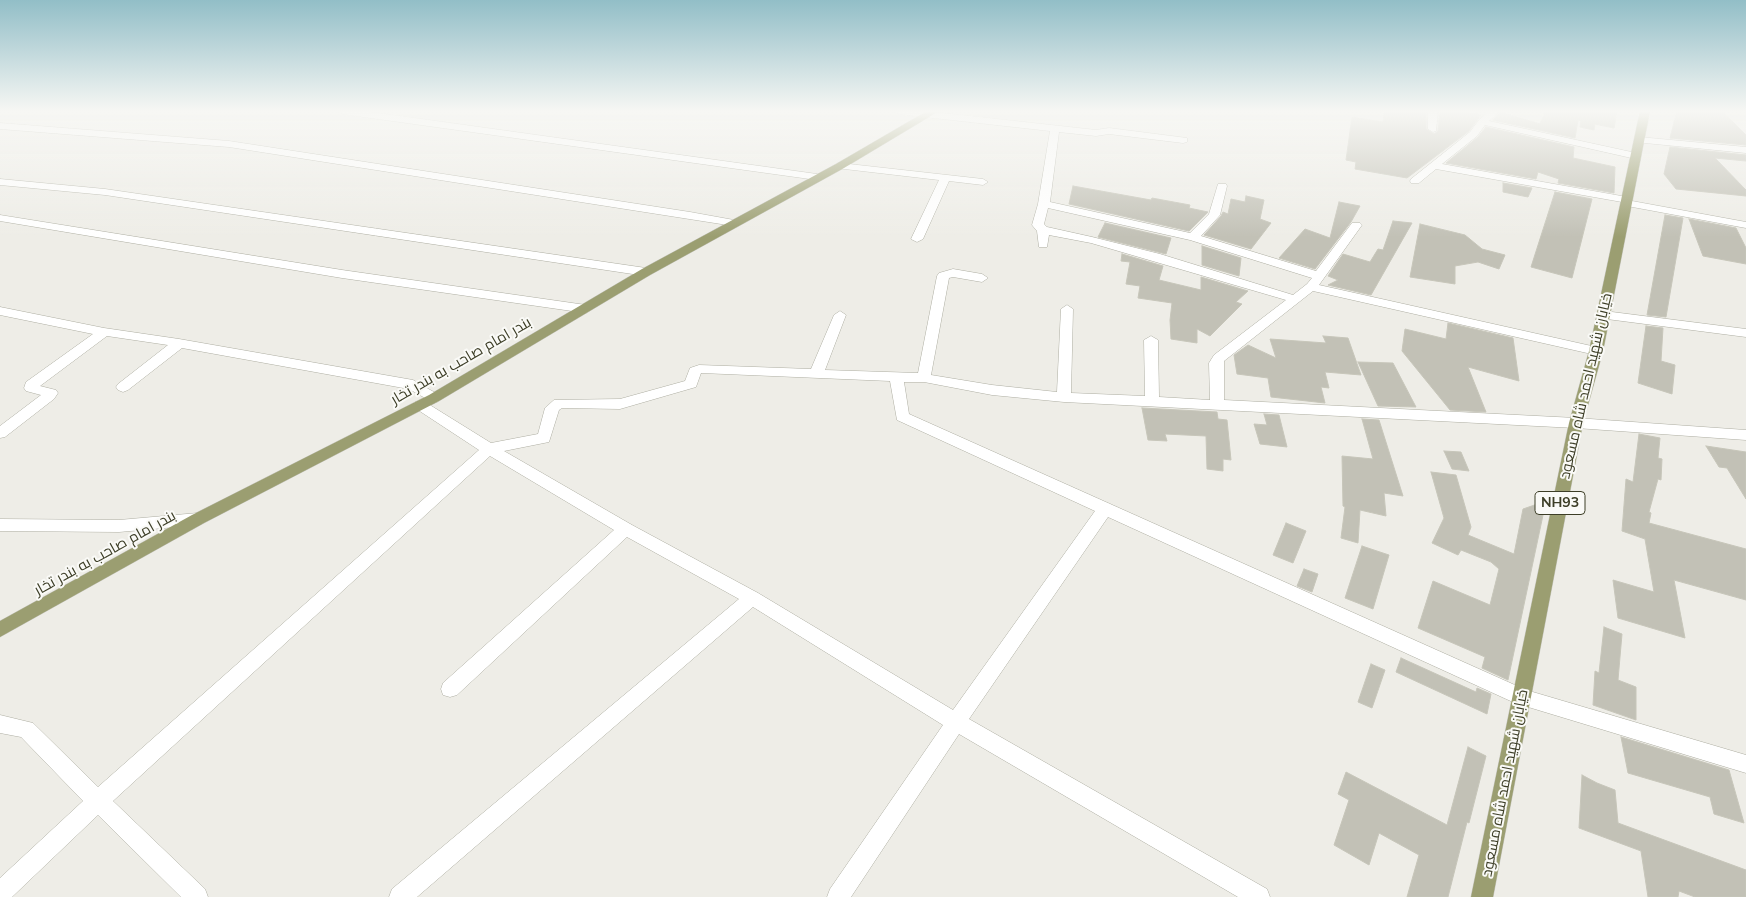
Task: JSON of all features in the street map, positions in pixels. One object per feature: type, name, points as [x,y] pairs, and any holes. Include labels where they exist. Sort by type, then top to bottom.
[{"type":"main road","name":"بندر امام صاحب به بندر تخار","points":[[0,630],[198,520],[434,398],[646,272],[862,153]]},
{"type":"main road","name":"خیابان شهید احمد شاه مسعود","points":[[1482,897],[1576,424],[1596,351],[1637,153]]},
{"type":"street","points":[[287,153],[734,223]]},
{"type":"street","points":[[643,153],[817,177]]},
{"type":"street","points":[[1052,153],[1044,204],[1038,225],[1043,230],[1092,240],[1156,257],[1295,299]]},
{"type":"street","points":[[1415,181],[1450,153]]},
{"type":"street","points":[[840,166],[983,182]]},
{"type":"street","points":[[1434,166],[1746,225]]},
{"type":"street","points":[[917,239],[945,178]]},
{"type":"street","points":[[0,182],[105,192],[646,272]]},
{"type":"street","points":[[1193,237],[1214,215],[1222,186]]},
{"type":"street","points":[[1044,204],[1193,237],[1319,276]]},
{"type":"street","points":[[0,218],[342,274],[586,309]]},
{"type":"street","points":[[1217,404],[1216,364],[1219,358],[1311,287],[1356,225]]},
{"type":"street","points":[[1043,230],[1043,245]]},
{"type":"street","points":[[924,378],[943,276],[952,273],[982,278]]},
{"type":"street","points":[[1311,287],[1596,351]]},
{"type":"street","points":[[1064,397],[1067,309]]},
{"type":"street","points":[[0,312],[104,332],[179,343],[413,385],[434,398]]},
{"type":"street","points":[[816,374],[840,315]]},
{"type":"street","points":[[1604,315],[1746,333]]},
{"type":"street","points":[[0,433],[51,393],[31,388],[31,385],[104,332]]},
{"type":"street","points":[[1152,340],[1152,401]]},
{"type":"street","points":[[123,387],[179,343]]},
{"type":"street","points":[[0,893],[489,449],[544,438],[552,408],[558,404],[620,404],[691,384],[695,371],[699,369],[924,378],[992,390],[1064,397],[1576,424],[1746,435]]},
{"type":"street","points":[[896,378],[902,417],[1522,697],[1746,764]]},
{"type":"street","points":[[420,405],[489,449],[626,529],[752,598],[956,722],[1260,897]]},
{"type":"street","points":[[838,897],[956,722],[1105,509]]},
{"type":"street","points":[[0,526],[120,526],[198,520]]},
{"type":"street","points":[[450,689],[626,529]]},
{"type":"street","points":[[400,897],[752,598]]},
{"type":"street","points":[[0,724],[26,729],[98,802],[197,897]]},
{"type":"building","points":[[1347,153],[1440,153],[1407,178],[1355,169],[1356,162],[1346,160]]},
{"type":"building","points":[[1458,153],[1573,153],[1573,158],[1615,167],[1614,193],[1558,183],[1559,179],[1538,172],[1536,179],[1446,163]]},
{"type":"building","points":[[1669,153],[1726,153],[1746,155],[1746,161],[1715,158],[1746,190],[1746,196],[1676,189],[1664,174]]},
{"type":"building","points":[[1503,183],[1532,188],[1528,197],[1503,192]]},
{"type":"building","points":[[1073,186],[1190,205],[1189,208],[1208,212],[1189,231],[1069,204]]},
{"type":"building","points":[[1555,192],[1592,199],[1572,278],[1531,267]]},
{"type":"building","points":[[1246,196],[1264,200],[1260,219],[1271,223],[1251,249],[1204,235],[1223,212],[1228,214],[1231,199],[1245,202]]},
{"type":"building","points":[[1339,202],[1360,206],[1351,222],[1315,269],[1279,258],[1305,229],[1330,238]]},
{"type":"building","points":[[1665,215],[1683,218],[1666,317],[1647,315]]},
{"type":"building","points":[[1689,219],[1736,228],[1746,248],[1746,264],[1703,256]]},
{"type":"building","points":[[1393,221],[1412,223],[1371,295],[1328,285],[1338,280],[1328,276],[1343,254],[1370,262],[1378,249],[1383,250]]},
{"type":"building","points":[[1105,223],[1171,238],[1166,254],[1098,237]]},
{"type":"building","points":[[1420,224],[1465,235],[1482,249],[1505,255],[1499,269],[1478,262],[1455,266],[1455,284],[1410,277]]},
{"type":"building","points":[[1202,246],[1241,258],[1239,276],[1202,265]]},
{"type":"building","points":[[1122,254],[1163,266],[1159,280],[1201,290],[1201,277],[1248,291],[1236,302],[1242,304],[1210,336],[1197,329],[1197,343],[1171,339],[1170,320],[1172,303],[1138,298],[1140,286],[1126,284],[1130,262],[1121,261]]},
{"type":"building","points":[[1448,323],[1513,338],[1519,381],[1468,367],[1486,412],[1450,410],[1402,351],[1405,329],[1446,339]]},
{"type":"building","points":[[1646,326],[1663,328],[1661,361],[1675,365],[1672,394],[1638,383]]},
{"type":"building","points":[[1323,336],[1348,338],[1361,375],[1325,372],[1329,388],[1321,387],[1325,403],[1271,397],[1268,378],[1237,374],[1234,355],[1248,345],[1276,358],[1270,339],[1326,343]]},
{"type":"building","points":[[1358,362],[1393,363],[1416,407],[1378,406]]},
{"type":"building","points":[[1142,408],[1217,412],[1218,419],[1227,420],[1231,460],[1223,459],[1223,471],[1207,469],[1206,436],[1165,434],[1167,441],[1148,440]]},
{"type":"building","points":[[1264,414],[1279,415],[1287,447],[1260,444],[1254,424],[1267,425]]},
{"type":"building","points":[[1362,419],[1379,420],[1403,496],[1384,493],[1386,516],[1360,510],[1358,543],[1341,538],[1345,507],[1343,506],[1342,456],[1373,459]]},
{"type":"building","points":[[1639,434],[1660,438],[1658,458],[1662,459],[1661,480],[1658,479],[1649,512],[1651,513],[1649,523],[1746,549],[1746,600],[1674,580],[1685,638],[1618,618],[1613,580],[1654,592],[1645,539],[1622,531],[1626,479],[1633,482]]},
{"type":"building","points":[[1706,446],[1746,452],[1746,499],[1727,468],[1719,467]]},
{"type":"building","points":[[1444,451],[1461,452],[1469,471],[1452,469]]},
{"type":"building","points":[[1431,472],[1456,475],[1471,527],[1468,535],[1514,554],[1523,509],[1546,501],[1508,680],[1482,668],[1485,657],[1418,628],[1433,581],[1490,605],[1499,569],[1491,562],[1461,550],[1458,555],[1432,543],[1444,518]]},
{"type":"building","points":[[1286,523],[1306,531],[1293,563],[1273,555]]},
{"type":"building","points":[[1362,546],[1389,555],[1373,609],[1345,598]]},
{"type":"building","points":[[1304,569],[1318,574],[1312,592],[1297,586]]},
{"type":"building","points":[[1604,627],[1622,634],[1618,680],[1636,687],[1636,720],[1593,705],[1595,671],[1599,673]]},
{"type":"building","points":[[1401,658],[1476,692],[1477,688],[1491,694],[1487,714],[1396,672]]},
{"type":"building","points":[[1371,664],[1385,670],[1372,708],[1358,702]]},
{"type":"building","points":[[1621,737],[1729,770],[1744,823],[1714,814],[1710,797],[1628,773]]},
{"type":"building","points":[[1468,747],[1486,756],[1448,897],[1407,897],[1419,855],[1379,833],[1369,865],[1334,845],[1349,800],[1338,794],[1346,772],[1447,825]]},
{"type":"building","points":[[1582,775],[1615,790],[1618,823],[1746,870],[1746,897],[1695,897],[1679,891],[1678,897],[1648,897],[1641,851],[1579,828]]}]
